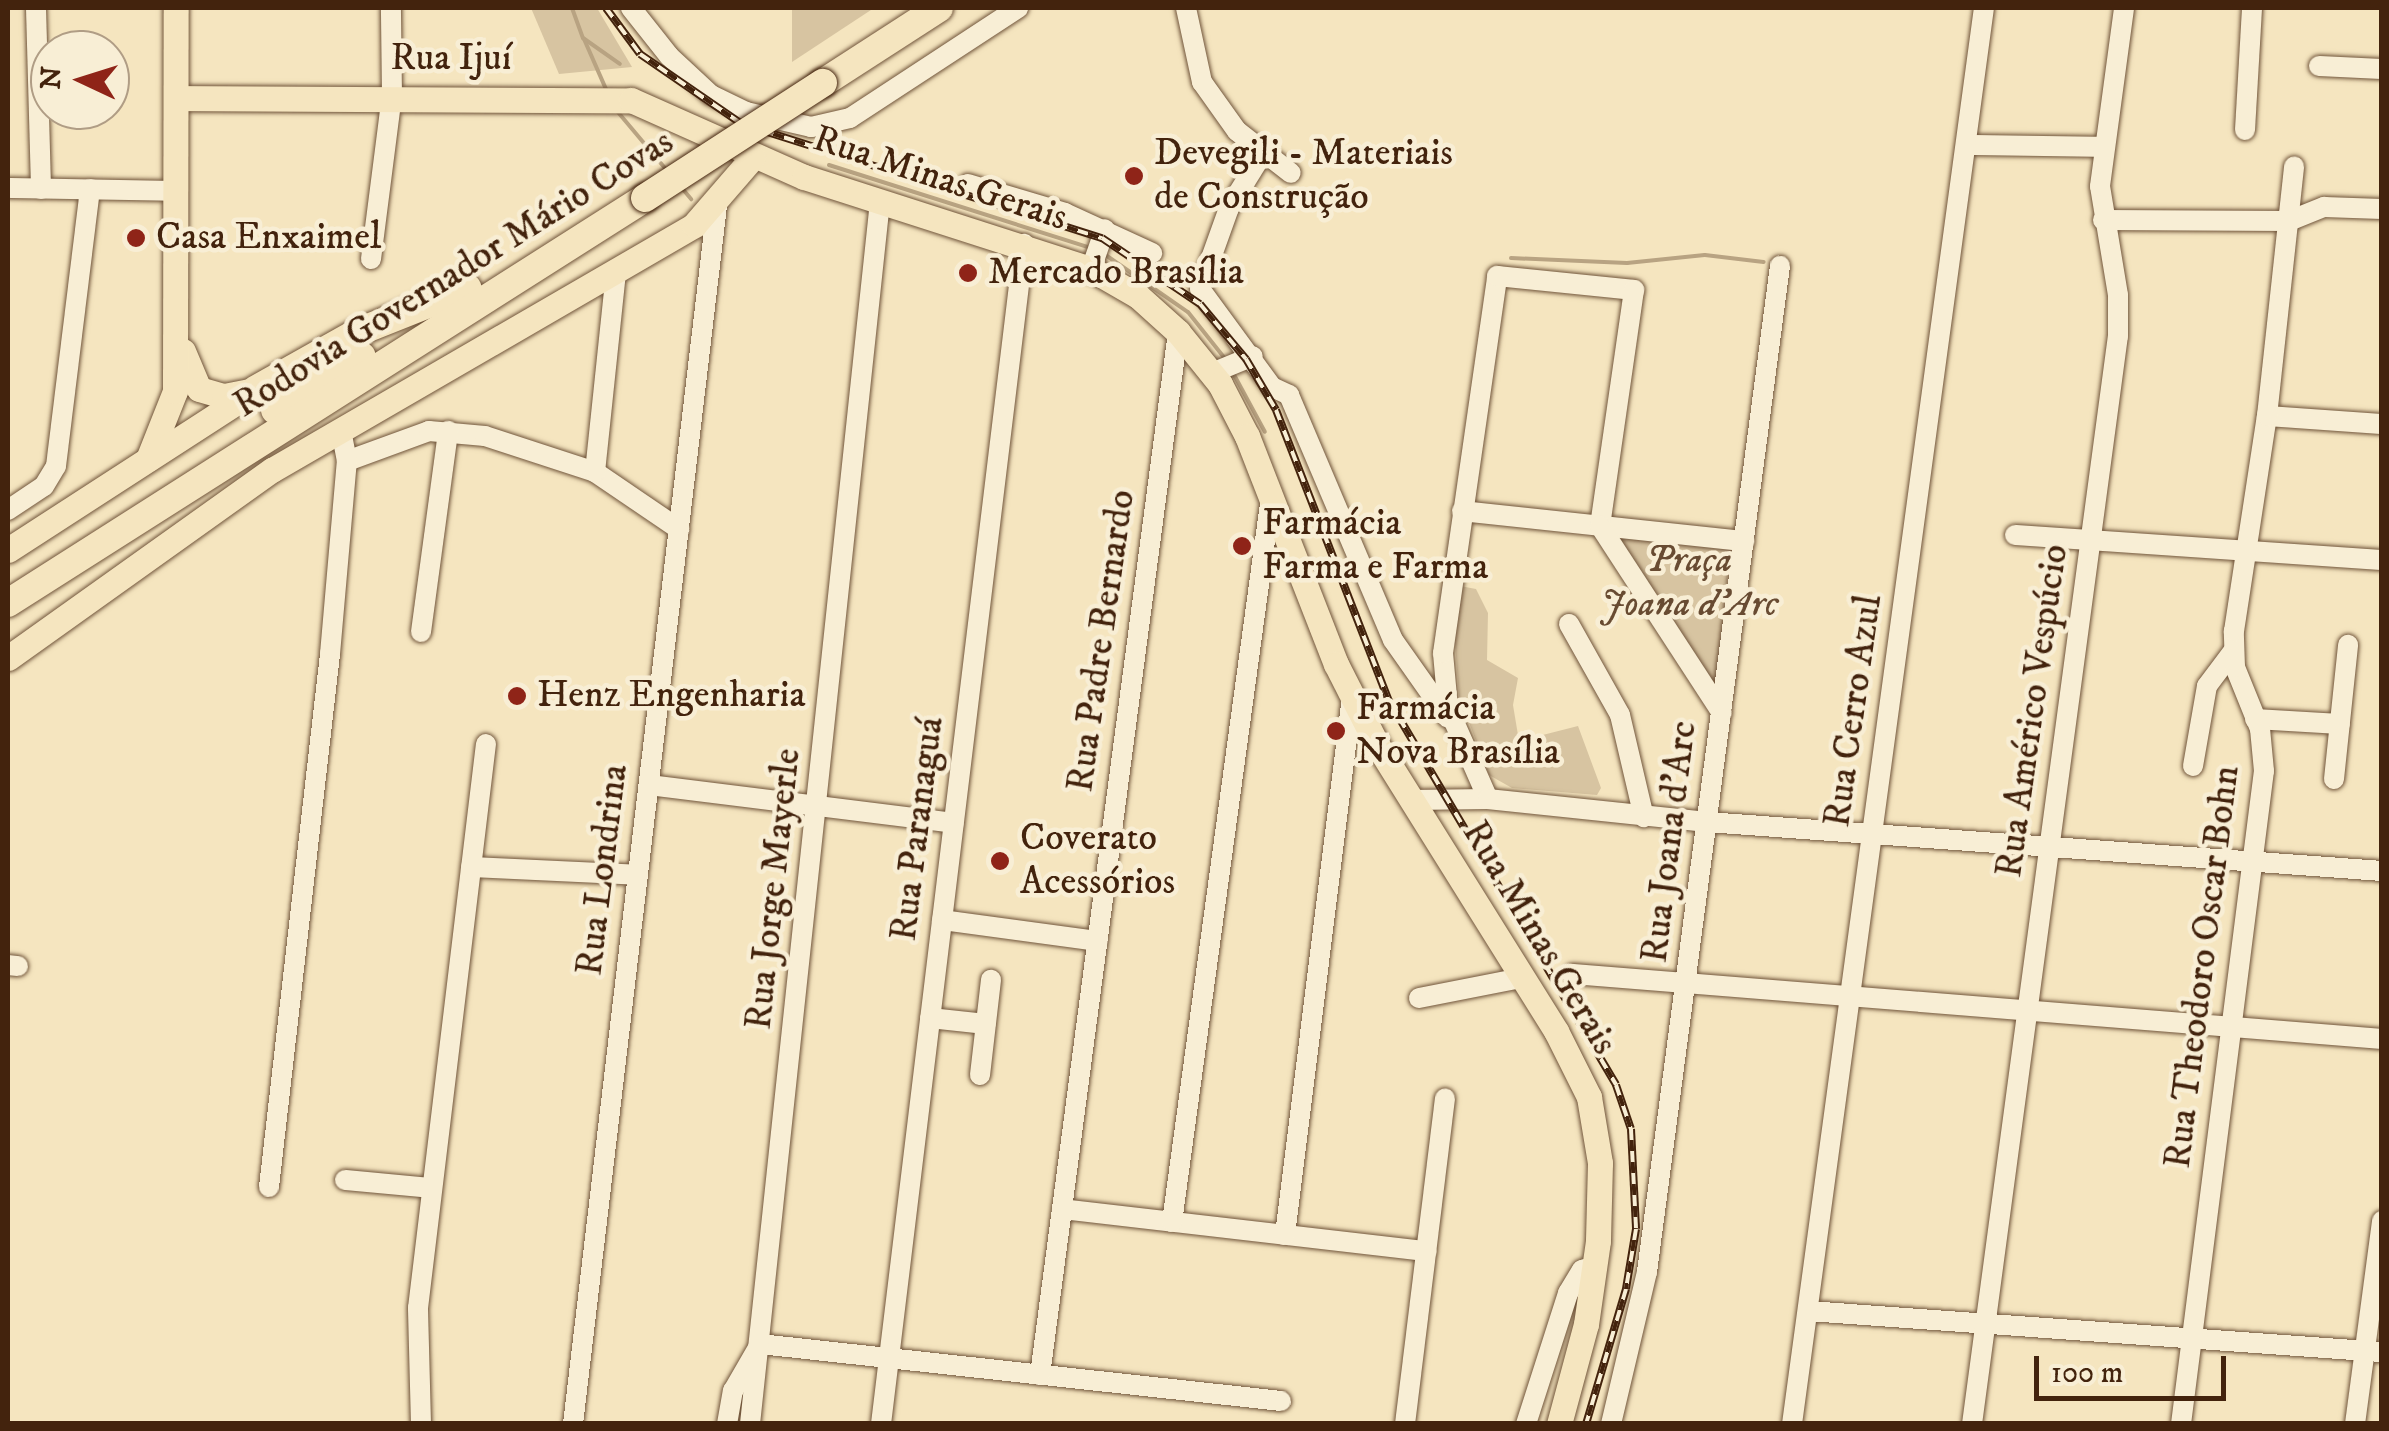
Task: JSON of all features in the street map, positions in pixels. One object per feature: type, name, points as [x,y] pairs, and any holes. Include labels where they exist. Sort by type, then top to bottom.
[{"type":"highway","name":"Rodovia Governador Mário Covas","points":[[816,76],[905,8]]},
{"type":"highway","name":"Rodovia Governador Mário Covas","points":[[8,603],[816,76],[939,8]]},
{"type":"highway","name":"Rodovia Governador Mário Covas","points":[[8,580],[468,288],[643,188]]},
{"type":"highway","points":[[255,390],[358,332],[468,288]]},
{"type":"main road","points":[[148,459],[172,410],[179,334],[176,8]]},
{"type":"main road","name":"Rua Ijuí","points":[[176,98],[617,98],[716,141]]},
{"type":"main road","name":"Rua Minas Gerais","points":[[716,141],[880,202],[1024,244],[1090,268],[1138,296],[1178,332],[1212,374],[1272,496],[1352,697],[1411,800],[1566,1048],[1594,1114],[1601,1187],[1595,1266],[1558,1424]]},
{"type":"main road","points":[[8,658],[192,520],[616,271],[717,205],[753,157]]},
{"type":"main road","points":[[179,334],[188,376],[198,389],[224,396],[255,390]]},
{"type":"main road","points":[[8,550],[255,390]]},
{"type":"street","points":[[36,8],[40,189]]},
{"type":"street","points":[[371,259],[392,96],[392,8]]},
{"type":"street","points":[[631,8],[668,56],[710,95],[791,125],[825,127],[850,118],[1018,8]]},
{"type":"street","points":[[1186,8],[1202,82],[1228,120],[1291,173]]},
{"type":"street","name":"Rua Cerro Azul","points":[[1792,1424],[1984,8]]},
{"type":"street","name":"Rua Américo Vespúcio","points":[[1972,1424],[2119,314],[2103,220],[2103,147],[2124,8]]},
{"type":"street","points":[[2245,130],[2252,8]]},
{"type":"street","points":[[2319,66],[2382,69]]},
{"type":"street","points":[[1967,145],[2103,147]]},
{"type":"street","points":[[1263,153],[1229,208],[1200,289],[1253,356],[1272,388],[1289,395],[1408,664],[1455,728],[1488,800]]},
{"type":"street","name":"Rua Theodoro Oscar Bohn","points":[[2181,1424],[2264,756],[2234,650],[2267,416],[2294,166]]},
{"type":"street","points":[[968,184],[1105,229],[1152,253]]},
{"type":"street","points":[[8,188],[178,191]]},
{"type":"street","points":[[8,510],[44,486],[56,466],[90,190]]},
{"type":"street","name":"Rua Jorge Mayerle","points":[[750,1424],[880,202]]},
{"type":"street","name":"Rua Londrina","points":[[573,1424],[717,205]]},
{"type":"street","points":[[2103,220],[2289,220],[2324,207],[2382,209]]},
{"type":"street","points":[[1090,268],[1105,229]]},
{"type":"street","name":"Rua Paranaguá","points":[[881,1424],[1024,244]]},
{"type":"street","name":"Rua Joana d'Arc","points":[[1611,1424],[1648,1272],[1780,266]]},
{"type":"street","points":[[594,472],[616,271]]},
{"type":"street","points":[[1455,728],[1443,653],[1497,276],[1634,290],[1600,525],[1722,713]]},
{"type":"street","name":"Rua Padre Bernardo","points":[[1040,1375],[1178,332]]},
{"type":"street","points":[[1212,374],[1253,356]]},
{"type":"street","points":[[2267,416],[2382,424]]},
{"type":"street","points":[[269,1187],[346,461],[341,431]]},
{"type":"street","points":[[346,461],[406,436],[448,431],[485,436],[594,472],[679,528]]},
{"type":"street","points":[[421,632],[448,431]]},
{"type":"street","points":[[1172,1222],[1272,496]]},
{"type":"street","points":[[1462,510],[1744,541]]},
{"type":"street","points":[[2015,535],[2382,560]]},
{"type":"street","points":[[1569,624],[1620,715],[1644,817]]},
{"type":"street","points":[[2334,779],[2348,645]]},
{"type":"street","points":[[2193,766],[2206,686],[2234,650]]},
{"type":"street","points":[[1408,664],[1443,653]]},
{"type":"street","points":[[1284,1235],[1352,697]]},
{"type":"street","points":[[2256,718],[2340,724]]},
{"type":"street","points":[[421,1424],[418,1308],[486,744]]},
{"type":"street","points":[[649,785],[954,823]]},
{"type":"street","points":[[1411,800],[1488,800],[1644,817],[2382,871]]},
{"type":"street","points":[[471,867],[638,875]]},
{"type":"street","points":[[942,920],[1098,940]]},
{"type":"street","points":[[1573,974],[2382,1039]]},
{"type":"street","points":[[1419,998],[1520,978]]},
{"type":"street","points":[[980,1075],[992,980]]},
{"type":"street","points":[[930,1018],[986,1024]]},
{"type":"street","points":[[1405,1424],[1446,1098]]},
{"type":"street","points":[[344,1180],[431,1188]]},
{"type":"street","points":[[1062,1209],[1427,1251]]},
{"type":"street","points":[[2355,1424],[2373,1351],[2382,1221]]},
{"type":"street","points":[[1526,1424],[1568,1294],[1582,1270],[1595,1266]]},
{"type":"street","points":[[1808,1311],[2373,1351]]},
{"type":"street","points":[[760,1344],[1281,1401]]},
{"type":"street","name":"Rua Jorge Mayerle","points":[[727,1424],[742,1370],[760,1344]]},
{"type":"green space","points":[[531,8],[597,8],[632,67],[559,74]]},
{"type":"green space","points":[[792,8],[874,8],[792,62]]},
{"type":"green space","name":"Praça Joana d'Arc","points":[[1620,538],[1730,549],[1716,697]]},
{"type":"green space","points":[[1460,586],[1476,589],[1488,613],[1487,660],[1518,678],[1513,705],[1519,741],[1578,726],[1601,788],[1597,795],[1512,788],[1489,775],[1459,696],[1454,629]]},
{"type":"waterway","points":[[572,8],[583,38],[620,64]]},
{"type":"waterway","points":[[584,39],[606,89]]},
{"type":"waterway","points":[[617,111],[669,173]]},
{"type":"waterway","points":[[829,165],[1087,247]]},
{"type":"waterway","points":[[681,187],[691,199]]},
{"type":"waterway","points":[[1511,258],[1627,263],[1705,255],[1764,262]]},
{"type":"waterway","points":[[1107,256],[1188,312],[1226,360]]},
{"type":"waterway","points":[[1232,371],[1265,432]]},
{"type":"railway","points":[[606,8],[640,54],[742,124],[1102,238],[1200,304],[1246,359],[1276,410],[1388,699],[1616,1085],[1631,1129],[1636,1229],[1626,1289],[1586,1424]]},
{"type":"place","name":"Devegili - Materiais de Construção","points":[[1134,176]]},
{"type":"place","name":"Casa Enxaimel","points":[[136,238]]},
{"type":"place","name":"Mercado Brasília","points":[[968,273]]},
{"type":"place","name":"Farmácia Farma e Farma","points":[[1242,546]]},
{"type":"place","name":"Henz Engenharia","points":[[517,696]]},
{"type":"place","name":"Farmácia Nova Brasília","points":[[1336,731]]},
{"type":"place","name":"Coverato Acessórios","points":[[1000,861]]}]
